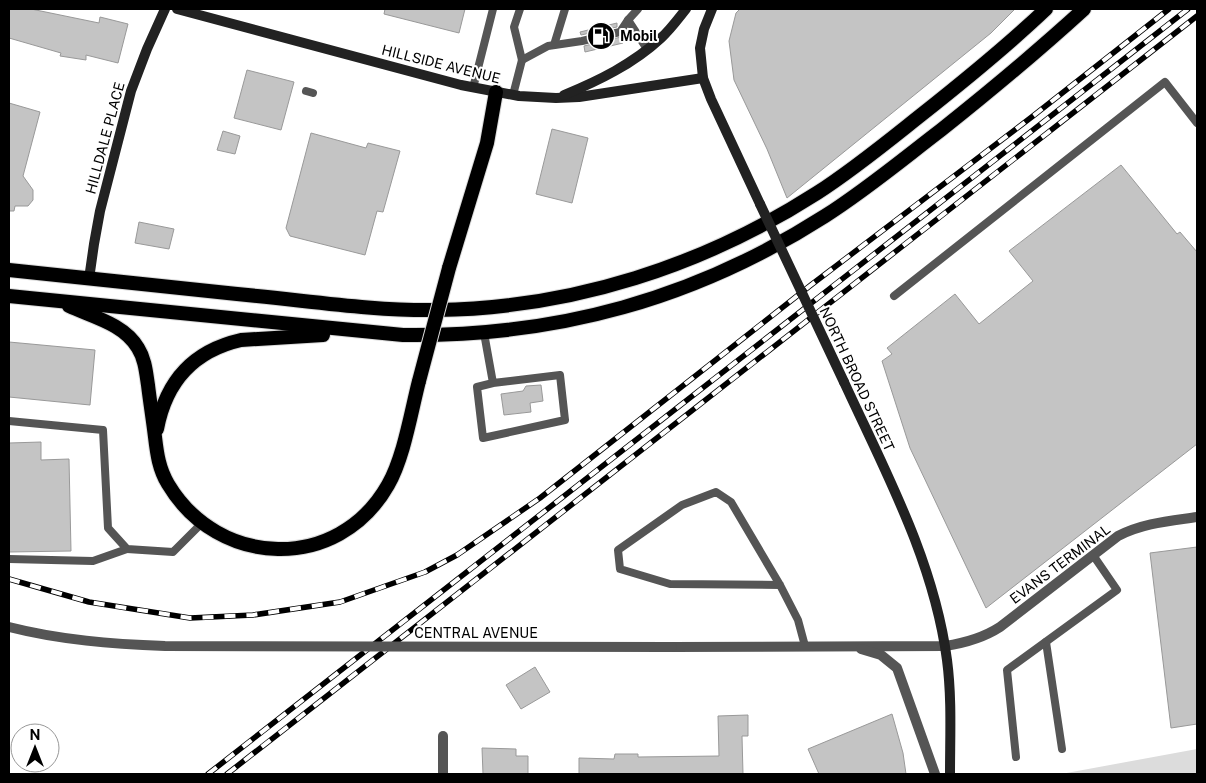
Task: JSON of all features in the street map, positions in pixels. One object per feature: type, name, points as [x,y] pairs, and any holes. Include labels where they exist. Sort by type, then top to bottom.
[{"type":"highway","points":[[9,270],[352,306],[413,310],[520,304],[590,291],[655,273],[720,247],[818,192],[875,151],[960,84],[1046,9]]},
{"type":"highway","points":[[9,296],[372,333],[433,335],[484,332],[542,326],[576,320],[642,302],[706,279],[768,249],[826,216],[882,176],[989,91],[1045,45],[1084,9]]},
{"type":"highway","points":[[57,300],[117,327],[133,340],[146,369],[158,459],[167,483],[182,505],[202,523],[222,536],[259,548],[274,550],[298,548],[324,542],[346,530],[367,513],[389,484],[399,459],[449,268],[487,144],[496,92]]},
{"type":"highway","points":[[155,437],[162,412],[175,381],[189,365],[207,351],[234,341],[256,338],[372,333]]},
{"type":"main road","name":"HILLDALE PLACE","points":[[89,279],[97,226],[132,91],[144,55],[165,9]]},
{"type":"main road","name":"HILLSIDE AVENUE","points":[[177,9],[473,88],[512,95],[556,98],[600,95],[703,78]]},
{"type":"main road","points":[[556,98],[605,76],[633,59],[664,35],[686,9]]},
{"type":"main road","name":"NORTH BROAD STREET","points":[[712,9],[704,29],[700,48],[703,78],[711,99],[912,530],[930,586],[945,646],[950,721],[950,774]]},
{"type":"street","name":"EVANS TERMINAL","points":[[945,646],[969,642],[991,633],[1118,536],[1139,527],[1197,517]]},
{"type":"street","name":"CENTRAL AVENUE","points":[[9,627],[62,638],[104,643],[165,646],[945,646]]},
{"type":"street","points":[[853,646],[881,655],[897,668],[935,774]]},
{"type":"street","points":[[443,736],[444,774]]},
{"type":"lane","points":[[473,88],[493,9]]},
{"type":"lane","points":[[512,95],[522,60],[514,27],[520,9]]},
{"type":"lane","points":[[554,45],[565,9]]},
{"type":"lane","points":[[522,60],[548,46],[582,41],[620,32],[638,9]]},
{"type":"lane","points":[[628,20],[647,49]]},
{"type":"lane","points":[[894,296],[1165,82],[1197,123]]},
{"type":"lane","points":[[484,332],[493,383]]},
{"type":"lane","points":[[560,375],[565,420],[483,438],[477,387],[493,383],[560,375]]},
{"type":"lane","points":[[9,421],[102,430],[108,528],[127,549]]},
{"type":"lane","points":[[780,585],[670,584],[620,569],[618,550],[682,505],[716,492],[731,502],[780,585],[798,620],[805,646]]},
{"type":"lane","points":[[9,559],[93,561],[127,549],[173,552],[202,523]]},
{"type":"lane","points":[[1016,757],[1007,670],[1117,590],[1093,556]]},
{"type":"lane","points":[[1046,642],[1062,749]]},
{"type":"shaded area","points":[[1197,749],[1197,774],[1061,774]]},
{"type":"building","points":[[9,9],[31,9],[99,23],[100,17],[128,24],[118,63],[86,55],[86,60],[60,56],[61,53],[9,38]]},
{"type":"building","points":[[385,9],[465,9],[459,33],[384,14]]},
{"type":"building","points":[[740,9],[1015,9],[991,33],[787,198],[767,149],[734,80],[729,41],[736,13]]},
{"type":"building","points":[[617,23],[617,27],[581,35],[580,32]]},
{"type":"building","points":[[621,37],[623,43],[585,52],[584,46]]},
{"type":"building","points":[[247,70],[294,82],[281,130],[234,118]]},
{"type":"building","points":[[9,103],[40,112],[23,176],[33,190],[33,200],[28,206],[15,206],[14,211],[9,211]]},
{"type":"building","points":[[552,129],[588,138],[572,203],[536,194]]},
{"type":"building","points":[[223,131],[240,136],[235,154],[217,150]]},
{"type":"building","points":[[311,133],[366,148],[368,143],[400,151],[383,212],[377,211],[365,255],[290,236],[286,228]]},
{"type":"building","points":[[1121,165],[1177,234],[1180,232],[1197,252],[1197,444],[986,608],[910,448],[882,361],[892,354],[887,348],[955,294],[979,324],[1033,281],[1009,251]]},
{"type":"building","points":[[139,222],[174,229],[169,249],[135,243]]},
{"type":"building","points":[[9,342],[95,350],[90,405],[9,397]]},
{"type":"building","points":[[541,385],[543,401],[530,403],[531,412],[504,415],[501,394],[523,391],[526,386]]},
{"type":"building","points":[[41,442],[41,460],[69,459],[71,551],[9,552],[9,443]]},
{"type":"building","points":[[1197,547],[1197,724],[1171,728],[1150,553]]},
{"type":"building","points":[[535,667],[550,692],[521,709],[506,685]]},
{"type":"building","points":[[892,714],[903,753],[906,774],[819,774],[808,749]]},
{"type":"building","points":[[748,715],[748,736],[742,736],[743,774],[579,774],[579,758],[614,759],[615,754],[638,754],[638,757],[719,756],[718,716]]},
{"type":"building","points":[[482,748],[516,749],[516,756],[528,756],[528,774],[483,774]]},
{"type":"railway","points":[[9,579],[89,602],[190,618],[253,615],[340,602],[425,572],[457,555],[540,498],[811,285],[1033,116],[1169,9]]},
{"type":"railway","points":[[208,774],[1188,9]]},
{"type":"railway","points":[[227,774],[1197,16]]},
{"type":"place","name":"Mobil","points":[[601,36]]}]
